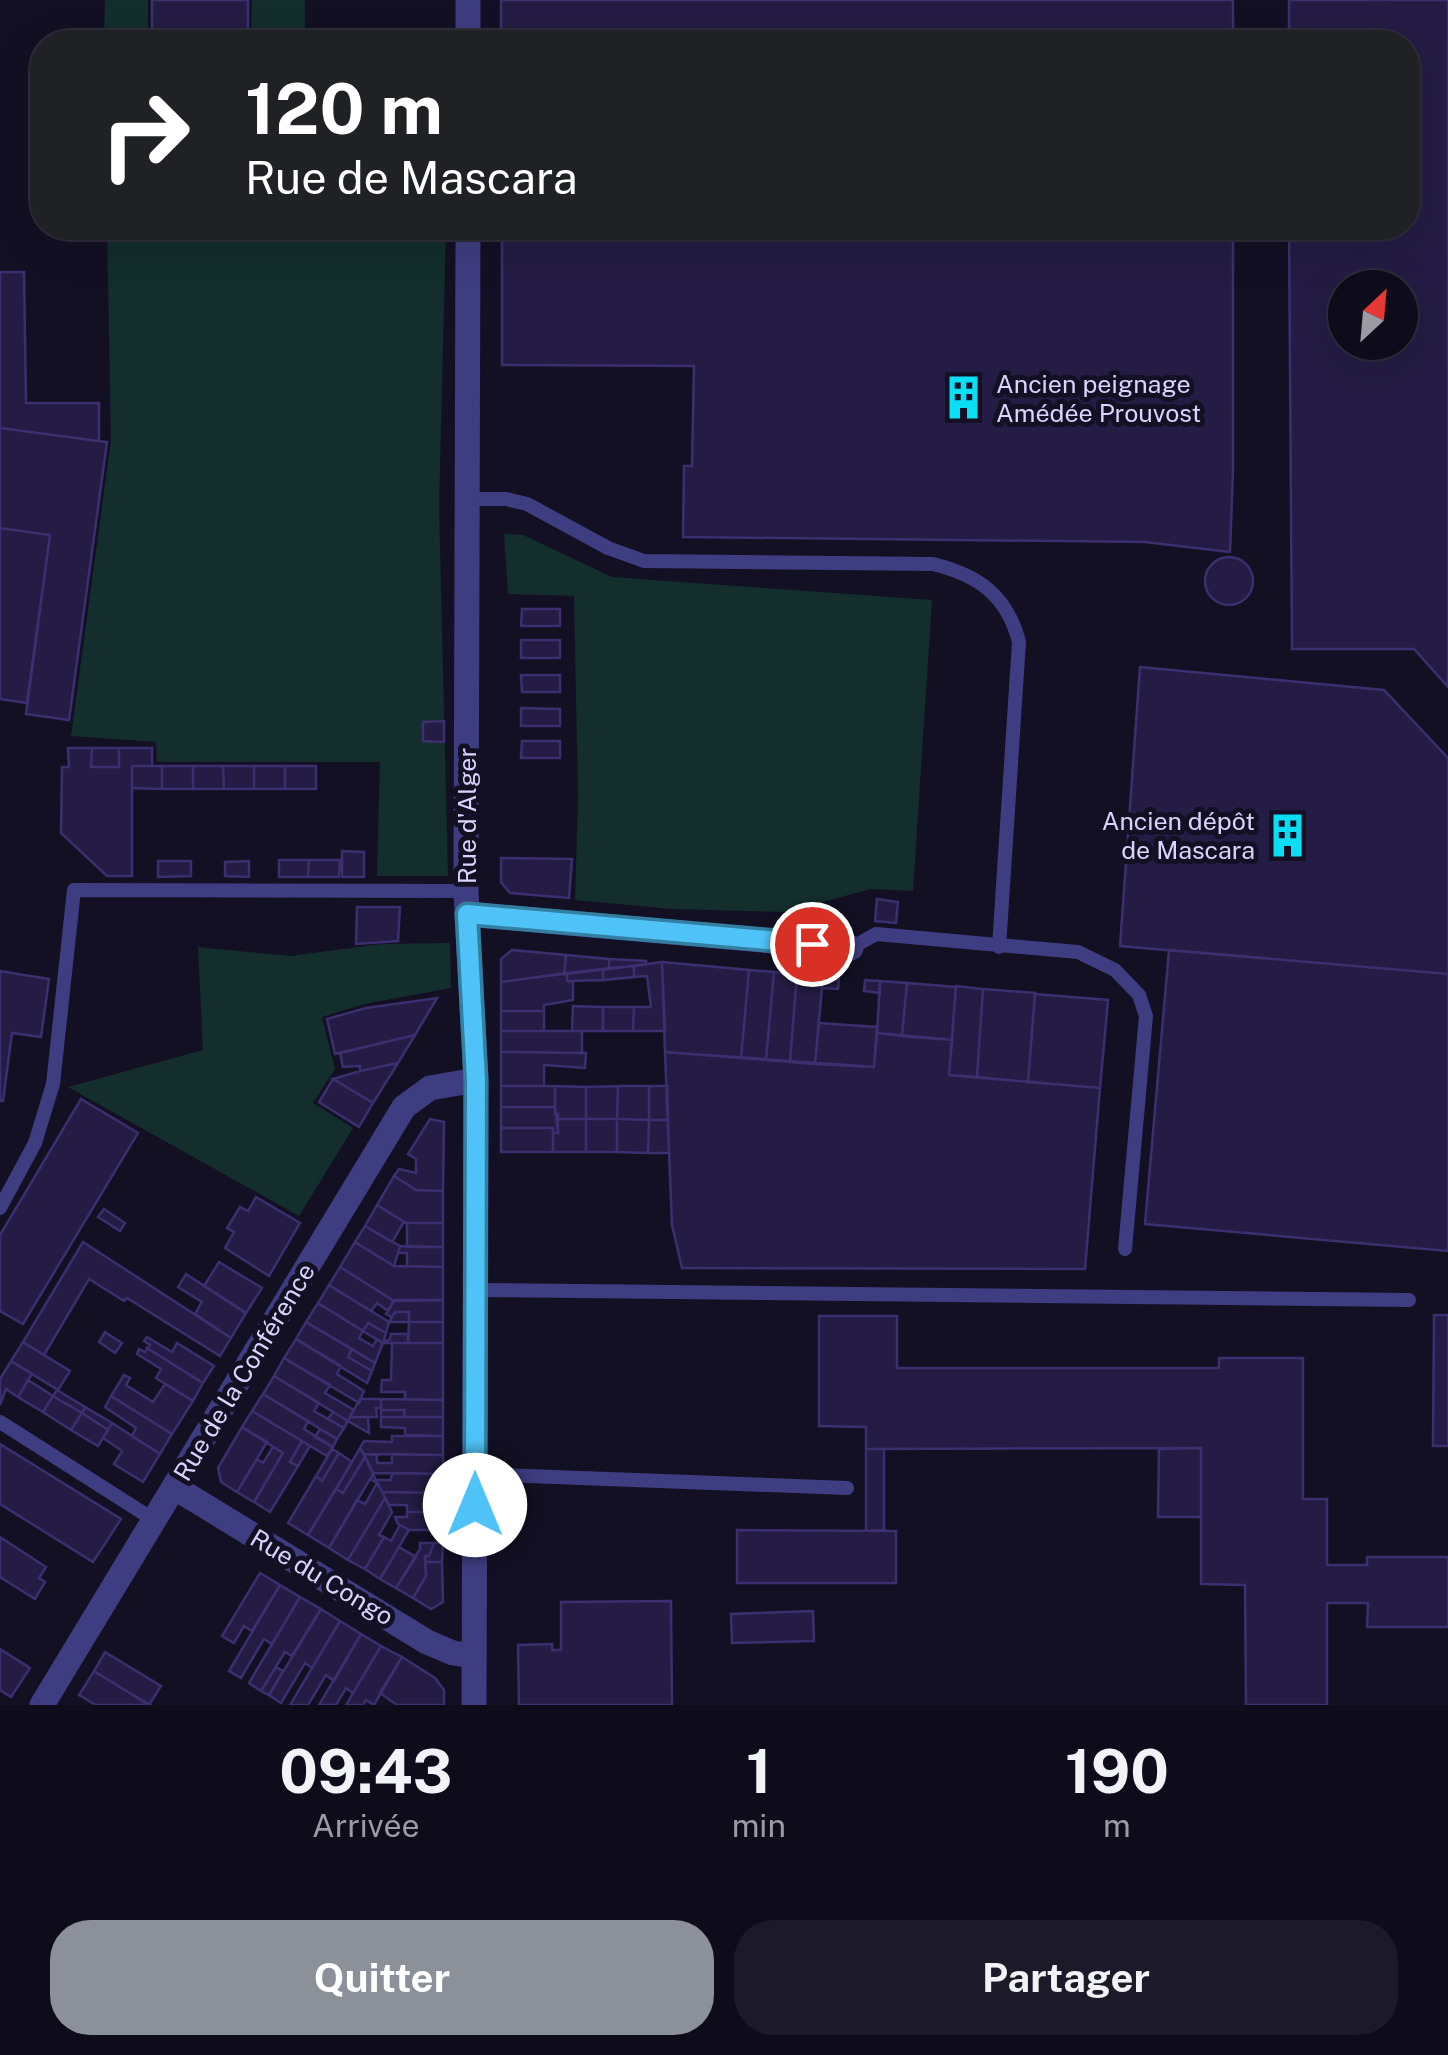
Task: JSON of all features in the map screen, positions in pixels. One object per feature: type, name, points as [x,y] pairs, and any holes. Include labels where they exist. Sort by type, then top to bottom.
[{"type":"street","points":[[468,0],[468,30]]},
{"type":"street","name":"Rue d'Alger","points":[[468,240],[467,903],[476,1080],[474,1705]]},
{"type":"street","points":[[467,903],[851,948]]},
{"type":"street","name":"Rue de la Conférence","points":[[42,1705],[404,1107],[430,1088],[476,1080]]},
{"type":"street","name":"Rue du Congo","points":[[174,1487],[438,1648],[474,1656]]},
{"type":"lane","points":[[468,498],[527,504],[608,548],[644,562],[933,564],[961,571],[984,585],[1012,616],[1019,642],[999,947]]},
{"type":"lane","points":[[0,1208],[35,1143],[53,1084],[74,890],[467,903]]},
{"type":"lane","points":[[851,948],[876,934],[1078,952],[1115,970],[1139,995],[1146,1016],[1125,1249]]},
{"type":"lane","points":[[476,1290],[1409,1300]]},
{"type":"lane","points":[[0,1422],[154,1520]]},
{"type":"lane","points":[[475,1474],[847,1488]]},
{"type":"green space","points":[[105,0],[148,0],[148,30],[104,30]]},
{"type":"green space","points":[[252,0],[305,0],[305,30],[251,30]]},
{"type":"green space","points":[[107,240],[446,240],[439,505],[448,876],[377,876],[380,762],[157,762],[156,742],[71,736],[111,440]]},
{"type":"green space","points":[[504,534],[523,535],[612,577],[932,600],[913,891],[871,889],[785,912],[672,909],[575,900],[578,798],[574,596],[508,594]]},
{"type":"green space","points":[[450,943],[451,988],[364,1004],[322,1017],[335,1069],[313,1103],[353,1128],[299,1216],[68,1087],[203,1050],[198,947],[290,956],[382,944]]},
{"type":"building","points":[[152,0],[248,0],[248,30],[152,30]]},
{"type":"building","points":[[501,0],[1233,0],[1233,30],[501,30]]},
{"type":"building","points":[[1289,0],[1448,0],[1448,687],[1414,649],[1292,649],[1289,240],[1420,240],[1420,30],[1289,30]]},
{"type":"building","name":"Ancien peignage Amédée Prouvost","points":[[502,240],[1233,240],[1230,552],[1145,542],[683,537],[684,466],[692,466],[694,366],[502,365]]},
{"type":"building","points":[[0,272],[24,272],[26,403],[99,403],[99,441],[0,428]]},
{"type":"building","points":[[0,428],[107,442],[69,720],[26,714],[50,535],[0,528]]},
{"type":"building","points":[[0,528],[50,535],[27,703],[0,699]]},
{"type":"building","points":[[1229,557],[1246,564],[1253,581],[1246,598],[1229,605],[1212,598],[1205,581],[1212,564]]},
{"type":"building","points":[[522,609],[560,609],[560,626],[521,626]]},
{"type":"building","points":[[521,640],[560,640],[560,658],[521,658]]},
{"type":"building","name":"Ancien dépôt de Mascara","points":[[1140,667],[1384,690],[1448,758],[1448,974],[1120,946]]},
{"type":"building","points":[[521,675],[560,675],[560,692],[522,692]]},
{"type":"building","points":[[521,708],[560,709],[560,726],[521,726]]},
{"type":"building","points":[[444,721],[444,742],[423,741],[423,722]]},
{"type":"building","points":[[522,741],[560,741],[560,758],[521,758]]},
{"type":"building","points":[[68,748],[92,748],[91,767],[119,767],[119,748],[152,748],[152,766],[132,766],[132,876],[107,876],[61,833],[62,767],[69,767]]},
{"type":"building","points":[[92,748],[119,748],[119,767],[91,767]]},
{"type":"building","points":[[132,766],[162,766],[162,789],[132,788]]},
{"type":"building","points":[[162,766],[193,766],[193,789],[162,789]]},
{"type":"building","points":[[193,766],[223,766],[224,789],[193,789]]},
{"type":"building","points":[[223,766],[254,766],[254,789],[224,789]]},
{"type":"building","points":[[254,766],[285,766],[285,789],[254,789]]},
{"type":"building","points":[[285,766],[316,766],[316,789],[285,789]]},
{"type":"building","points":[[342,851],[364,852],[364,877],[342,877]]},
{"type":"building","points":[[501,858],[572,859],[569,898],[510,893],[501,882]]},
{"type":"building","points":[[279,860],[309,860],[308,877],[279,877]]},
{"type":"building","points":[[309,860],[340,860],[339,877],[308,877]]},
{"type":"building","points":[[158,861],[191,861],[191,876],[158,877]]},
{"type":"building","points":[[249,861],[249,877],[225,876],[225,862]]},
{"type":"building","points":[[877,899],[898,902],[896,923],[875,921]]},
{"type":"building","points":[[357,907],[400,907],[398,941],[356,944]]},
{"type":"building","points":[[512,950],[566,955],[564,974],[501,982],[501,959]]},
{"type":"building","points":[[1169,950],[1448,974],[1448,1251],[1145,1224]]},
{"type":"building","points":[[566,955],[609,959],[609,969],[564,974]]},
{"type":"building","points":[[609,959],[646,961],[646,964],[609,969]]},
{"type":"building","points":[[662,962],[749,970],[741,1058],[665,1052]]},
{"type":"building","points":[[662,962],[665,1031],[633,1031],[634,1007],[651,1007],[647,976],[634,977],[634,966]]},
{"type":"building","points":[[634,966],[634,977],[603,980],[603,969]]},
{"type":"building","points":[[603,969],[603,980],[567,981],[567,973]]},
{"type":"building","points":[[749,970],[774,972],[766,1060],[741,1058]]},
{"type":"building","points":[[0,971],[49,979],[41,1037],[12,1033],[3,1101],[0,1101]]},
{"type":"building","points":[[774,972],[797,974],[790,1062],[766,1060]]},
{"type":"building","points":[[567,973],[567,981],[573,982],[573,1000],[544,1005],[544,1011],[501,1011],[501,982]]},
{"type":"building","points":[[797,974],[823,977],[815,1064],[790,1062]]},
{"type":"building","points":[[823,977],[839,977],[838,989],[822,988]]},
{"type":"building","points":[[865,980],[880,981],[880,993],[864,991]]},
{"type":"building","points":[[880,981],[907,983],[902,1036],[877,1033]]},
{"type":"building","points":[[907,983],[956,987],[952,1040],[902,1036]]},
{"type":"building","points":[[956,986],[983,989],[977,1077],[949,1075]]},
{"type":"building","points":[[983,989],[1035,993],[1028,1082],[977,1077]]},
{"type":"building","points":[[1035,994],[1108,1000],[1100,1088],[1028,1082]]},
{"type":"building","points":[[437,998],[415,1035],[335,1054],[327,1019],[366,1008]]},
{"type":"building","points":[[573,1006],[603,1007],[603,1031],[572,1031]]},
{"type":"building","points":[[603,1007],[634,1007],[633,1031],[603,1031]]},
{"type":"building","points":[[501,1011],[544,1011],[544,1031],[501,1031]]},
{"type":"building","points":[[819,1023],[877,1027],[874,1067],[815,1064]]},
{"type":"building","points":[[501,1031],[582,1031],[582,1053],[501,1052]]},
{"type":"building","points":[[877,1033],[952,1040],[949,1075],[1100,1088],[1085,1269],[682,1268],[672,1225],[665,1052],[874,1067]]},
{"type":"building","points":[[415,1035],[398,1063],[360,1071],[360,1066],[343,1067],[340,1053]]},
{"type":"building","points":[[501,1052],[586,1053],[585,1068],[544,1065],[544,1086],[501,1086]]},
{"type":"building","points":[[398,1063],[373,1103],[333,1079],[360,1071]]},
{"type":"building","points":[[333,1079],[373,1103],[359,1127],[319,1102]]},
{"type":"building","points":[[501,1086],[555,1086],[555,1107],[501,1107]]},
{"type":"building","points":[[555,1086],[586,1087],[586,1119],[558,1119]]},
{"type":"building","points":[[618,1086],[649,1086],[649,1120],[617,1119]]},
{"type":"building","points":[[618,1086],[617,1119],[586,1119],[586,1087]]},
{"type":"building","points":[[649,1086],[667,1086],[668,1120],[649,1120]]},
{"type":"building","points":[[81,1099],[138,1133],[23,1324],[0,1311],[0,1235]]},
{"type":"building","points":[[501,1107],[555,1107],[558,1133],[553,1133],[553,1128],[501,1128]]},
{"type":"building","points":[[430,1119],[444,1122],[443,1191],[416,1190],[394,1176],[399,1169],[416,1173],[416,1159],[408,1154]]},
{"type":"building","points":[[558,1119],[586,1119],[586,1152],[553,1152]]},
{"type":"building","points":[[586,1119],[617,1119],[617,1152],[586,1152]]},
{"type":"building","points":[[617,1119],[649,1120],[648,1153],[617,1152]]},
{"type":"building","points":[[649,1120],[668,1120],[669,1153],[648,1153]]},
{"type":"building","points":[[501,1128],[553,1128],[553,1152],[501,1152]]},
{"type":"building","points":[[394,1176],[416,1190],[443,1191],[443,1223],[406,1223],[377,1205]]},
{"type":"building","points":[[256,1197],[300,1223],[269,1276],[225,1248],[234,1232],[227,1228],[240,1207],[248,1211]]},
{"type":"building","points":[[377,1205],[404,1222],[392,1242],[365,1226]]},
{"type":"building","points":[[104,1209],[125,1223],[120,1231],[98,1217]]},
{"type":"building","points":[[407,1223],[443,1223],[443,1247],[407,1247]]},
{"type":"building","points":[[365,1226],[400,1246],[394,1266],[355,1242]]},
{"type":"building","points":[[83,1242],[231,1338],[220,1356],[89,1279],[44,1355],[23,1342]]},
{"type":"building","points":[[355,1242],[394,1266],[443,1267],[443,1300],[394,1301],[340,1267]]},
{"type":"building","points":[[400,1246],[443,1247],[443,1267],[407,1266],[407,1253],[398,1253]]},
{"type":"building","points":[[219,1262],[262,1288],[246,1313],[204,1286]]},
{"type":"building","points":[[340,1267],[394,1301],[388,1311],[377,1303],[371,1311],[329,1285]]},
{"type":"building","points":[[186,1274],[246,1313],[231,1338],[195,1314],[202,1302],[178,1287]]},
{"type":"building","points":[[329,1285],[389,1322],[386,1333],[368,1323],[363,1331],[318,1303]]},
{"type":"building","points":[[394,1300],[443,1300],[443,1322],[409,1322],[409,1312],[395,1312],[392,1317],[386,1314]]},
{"type":"building","points":[[318,1303],[363,1331],[359,1338],[373,1346],[377,1339],[383,1343],[375,1363],[306,1322]]},
{"type":"building","points":[[395,1312],[409,1312],[409,1322],[389,1322]]},
{"type":"building","points":[[1434,1315],[1448,1315],[1448,1446],[1433,1446]]},
{"type":"building","points":[[819,1316],[897,1316],[897,1368],[1219,1368],[1219,1358],[1303,1358],[1303,1499],[1327,1499],[1327,1565],[1367,1565],[1367,1557],[1448,1557],[1448,1627],[1367,1627],[1368,1603],[1327,1603],[1327,1705],[1246,1705],[1245,1585],[1201,1584],[1201,1448],[866,1449],[866,1427],[819,1426]]},
{"type":"building","points":[[306,1322],[352,1349],[348,1357],[372,1371],[367,1383],[296,1339]]},
{"type":"building","points":[[409,1322],[443,1322],[443,1343],[408,1343]]},
{"type":"building","points":[[368,1323],[386,1333],[383,1343],[363,1331]]},
{"type":"building","points":[[105,1332],[122,1343],[115,1353],[99,1342]]},
{"type":"building","points":[[391,1334],[408,1334],[408,1343],[383,1343]]},
{"type":"building","points":[[147,1337],[172,1352],[177,1343],[214,1366],[203,1383],[147,1348]]},
{"type":"building","points":[[296,1339],[341,1366],[337,1374],[364,1391],[359,1403],[284,1358]]},
{"type":"building","points":[[23,1342],[70,1371],[58,1390],[11,1361]]},
{"type":"building","points":[[392,1343],[443,1343],[443,1400],[405,1399],[405,1392],[381,1392],[382,1380],[391,1380]]},
{"type":"building","points":[[147,1348],[203,1383],[193,1401],[156,1378],[161,1369],[137,1354],[139,1349],[145,1352]]},
{"type":"building","points":[[352,1349],[375,1363],[372,1371],[348,1357]]},
{"type":"building","points":[[284,1358],[330,1385],[325,1393],[354,1410],[348,1421],[274,1376]]},
{"type":"building","points":[[11,1361],[32,1374],[18,1397],[6,1389],[0,1405],[0,1379]]},
{"type":"building","points":[[124,1375],[130,1378],[126,1385],[153,1402],[165,1384],[193,1401],[172,1434],[111,1396]]},
{"type":"building","points":[[274,1376],[319,1403],[314,1411],[344,1428],[337,1439],[263,1394]]},
{"type":"building","points":[[28,1380],[53,1396],[43,1412],[18,1397]]},
{"type":"building","points":[[57,1390],[85,1407],[82,1413],[53,1396]]},
{"type":"building","points":[[263,1394],[308,1421],[304,1429],[333,1447],[327,1456],[252,1411]]},
{"type":"building","points":[[53,1396],[82,1413],[71,1430],[43,1412]]},
{"type":"building","points":[[111,1396],[172,1434],[160,1454],[132,1436],[136,1428],[105,1407]]},
{"type":"building","points":[[360,1399],[381,1399],[377,1417],[350,1417]]},
{"type":"building","points":[[381,1399],[443,1400],[443,1417],[404,1417],[405,1410],[381,1410]]},
{"type":"building","points":[[85,1407],[112,1423],[108,1430],[82,1413]]},
{"type":"building","points":[[381,1410],[405,1410],[404,1417],[381,1417]]},
{"type":"building","points":[[252,1411],[302,1441],[290,1462],[298,1466],[270,1512],[254,1502],[283,1453],[242,1427]]},
{"type":"building","points":[[333,1412],[348,1421],[344,1428],[328,1419]]},
{"type":"building","points":[[82,1413],[108,1430],[98,1446],[71,1430]]},
{"type":"building","points":[[350,1417],[368,1417],[369,1433],[348,1421]]},
{"type":"building","points":[[381,1417],[443,1417],[443,1436],[405,1435],[405,1428],[381,1427]]},
{"type":"building","points":[[112,1423],[160,1454],[143,1482],[114,1464],[122,1451],[103,1438]]},
{"type":"building","points":[[242,1427],[267,1442],[237,1492],[221,1482],[218,1468]]},
{"type":"building","points":[[320,1429],[337,1439],[333,1447],[315,1437]]},
{"type":"building","points":[[392,1436],[443,1436],[443,1455],[364,1454],[360,1448],[364,1441],[392,1442]]},
{"type":"building","points":[[302,1441],[310,1446],[298,1466],[290,1462]]},
{"type":"building","points":[[0,1444],[121,1519],[93,1562],[0,1504]]},
{"type":"building","points":[[273,1447],[283,1453],[254,1502],[237,1492],[257,1459],[263,1463]]},
{"type":"building","points":[[360,1448],[365,1457],[343,1493],[336,1489]]},
{"type":"building","points":[[1201,1448],[1201,1517],[1158,1517],[1159,1449]]},
{"type":"building","points":[[332,1449],[339,1453],[322,1481],[316,1476]]},
{"type":"building","points":[[866,1449],[884,1449],[884,1530],[866,1531]]},
{"type":"building","points":[[339,1453],[352,1462],[308,1535],[288,1523],[316,1476],[322,1481]]},
{"type":"building","points":[[364,1454],[377,1455],[377,1463],[392,1463],[392,1454],[443,1455],[443,1474],[373,1473]]},
{"type":"building","points":[[365,1457],[373,1474],[329,1548],[308,1535],[336,1489],[343,1493]]},
{"type":"building","points":[[392,1473],[443,1474],[442,1493],[382,1492],[376,1480],[391,1480]]},
{"type":"building","points":[[373,1474],[385,1498],[348,1560],[329,1548],[357,1500],[365,1504],[377,1483],[370,1479]]},
{"type":"building","points":[[382,1492],[442,1493],[442,1512],[407,1512],[407,1505],[389,1505]]},
{"type":"building","points":[[385,1498],[392,1512],[379,1535],[384,1537],[365,1569],[348,1560]]},
{"type":"building","points":[[407,1512],[442,1512],[442,1530],[409,1530],[398,1524],[395,1517],[407,1517]]},
{"type":"building","points":[[400,1525],[409,1530],[380,1579],[365,1569],[384,1537],[391,1541]]},
{"type":"building","points":[[737,1530],[896,1531],[896,1583],[737,1583]]},
{"type":"building","points":[[0,1537],[46,1567],[39,1578],[45,1582],[35,1599],[0,1577]]},
{"type":"building","points":[[420,1543],[434,1543],[429,1556],[425,1556],[426,1576],[413,1598],[396,1588]]},
{"type":"building","points":[[434,1543],[443,1543],[442,1562],[425,1562],[425,1556],[429,1556]]},
{"type":"building","points":[[399,1547],[416,1557],[396,1588],[380,1579]]},
{"type":"building","points":[[425,1562],[442,1562],[443,1602],[431,1609],[413,1598],[426,1576]]},
{"type":"building","points":[[260,1573],[280,1585],[252,1631],[244,1626],[234,1643],[222,1636]]},
{"type":"building","points":[[280,1585],[300,1597],[272,1644],[264,1639],[241,1678],[229,1671]]},
{"type":"building","points":[[300,1597],[321,1609],[292,1656],[285,1652],[261,1691],[249,1683]]},
{"type":"building","points":[[671,1601],[672,1705],[519,1705],[518,1645],[552,1644],[552,1650],[561,1650],[561,1602]]},
{"type":"building","points":[[321,1609],[340,1621],[312,1668],[305,1663],[281,1703],[269,1695]]},
{"type":"building","points":[[813,1611],[814,1641],[732,1643],[731,1614]]},
{"type":"building","points":[[340,1621],[361,1634],[334,1681],[326,1675],[308,1705],[290,1705]]},
{"type":"building","points":[[361,1634],[381,1646],[353,1693],[346,1688],[336,1705],[319,1705]]},
{"type":"building","points":[[381,1646],[402,1657],[374,1705],[366,1700],[363,1705],[346,1705]]},
{"type":"building","points":[[0,1649],[30,1668],[11,1697],[0,1690]]},
{"type":"building","points":[[105,1652],[161,1686],[149,1705],[94,1671]]},
{"type":"building","points":[[402,1657],[435,1678],[444,1690],[444,1705],[397,1705],[380,1693]]},
{"type":"building","points":[[276,1667],[283,1671],[269,1695],[261,1691]]},
{"type":"building","points":[[94,1671],[150,1705],[96,1705],[79,1695]]},
{"type":"place","name":"Ancien peignage Amédée Prouvost","points":[[963,398]]},
{"type":"place","name":"Ancien dépôt de Mascara","points":[[1288,835]]},
{"type":"route","points":[[475,1505],[476,1080],[467,914],[812,944]]}]
